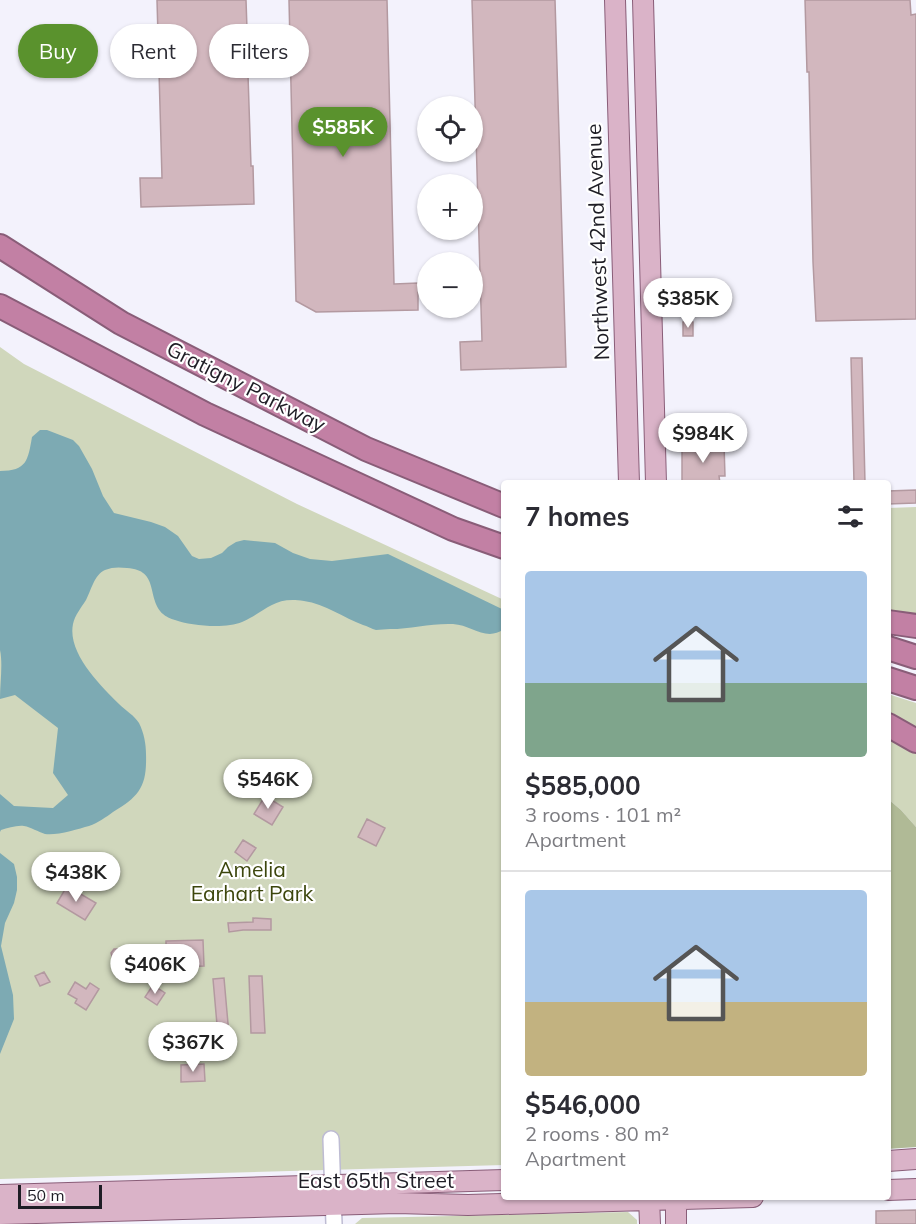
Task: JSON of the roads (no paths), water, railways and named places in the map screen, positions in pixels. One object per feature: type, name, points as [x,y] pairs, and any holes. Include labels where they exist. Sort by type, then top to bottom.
[{"type":"highway","name":"Gratigny Parkway","points":[[0,246],[121,323],[366,449],[501,505]]},
{"type":"highway","name":"Gratigny Parkway","points":[[0,306],[205,414],[453,529],[501,546]]},
{"type":"highway","points":[[891,622],[916,626]]},
{"type":"highway","points":[[891,649],[916,657]]},
{"type":"highway","points":[[891,680],[916,688]]},
{"type":"highway","points":[[891,727],[916,741]]},
{"type":"main road","name":"Northwest 42nd Avenue","points":[[615,0],[629,480]]},
{"type":"main road","points":[[643,0],[656,480]]},
{"type":"main road","points":[[618,101],[646,101]]},
{"type":"main road","points":[[626,367],[653,366]]},
{"type":"main road","points":[[891,1161],[916,1159]]},
{"type":"main road","name":"East 65th Street","points":[[3,1209],[333,1195],[501,1180]]},
{"type":"main road","points":[[891,1190],[916,1189]]},
{"type":"main road","name":"East 65th Street","points":[[333,1195],[397,1203],[468,1205],[619,1200]]},
{"type":"main road","points":[[649,1200],[650,1224]]},
{"type":"main road","points":[[676,1200],[676,1224]]},
{"type":"street","points":[[331,1139],[334,1224]]},
{"type":"water","points":[[40,430],[47,430],[73,440],[92,469],[103,496],[114,513],[165,527],[178,536],[192,556],[199,559],[211,558],[236,542],[244,540],[275,543],[310,559],[332,561],[388,554],[501,609],[501,631],[491,634],[453,624],[376,630],[319,605],[293,600],[277,603],[235,624],[208,626],[190,624],[163,614],[158,608],[151,586],[144,574],[137,570],[124,568],[105,570],[95,579],[77,615],[73,624],[73,635],[75,646],[87,668],[103,688],[139,723],[146,750],[143,782],[130,801],[89,826],[55,834],[45,834],[21,826],[0,832],[0,794],[14,806],[53,808],[68,795],[53,773],[58,728],[15,695],[0,699],[0,471],[16,469],[25,463],[32,437]]},
{"type":"water","points":[[0,853],[14,864],[17,890],[5,923],[1,946],[13,995],[14,1019],[0,1054]]},
{"type":"park label","name":"Amelia Earhart Park","points":[[252,882]]}]
